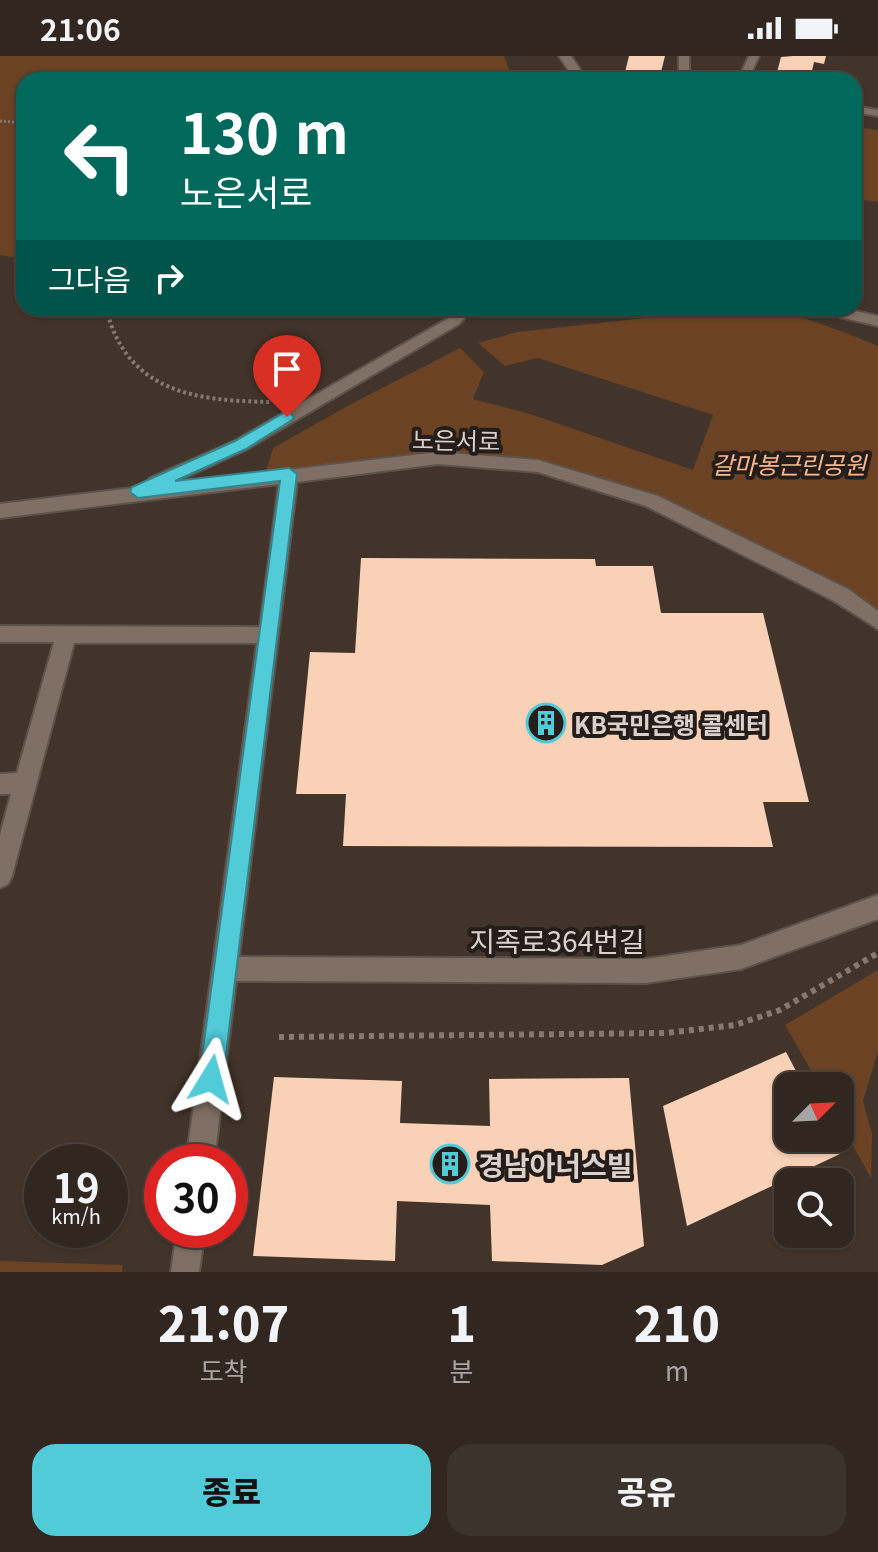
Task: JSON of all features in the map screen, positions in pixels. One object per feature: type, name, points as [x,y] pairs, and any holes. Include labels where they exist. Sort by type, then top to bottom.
[{"type":"street","points":[[138,492],[241,445],[459,316]]},
{"type":"street","points":[[854,316],[878,321]]},
{"type":"street","name":"노은서로","points":[[0,511],[438,458],[538,466],[652,501],[841,595],[878,621]]},
{"type":"street","points":[[202,1144],[289,474]]},
{"type":"street","points":[[0,634],[268,635]]},
{"type":"street","points":[[0,876],[66,634]]},
{"type":"street","points":[[0,784],[25,783]]},
{"type":"street","name":"지족로364번길","points":[[226,969],[646,971],[741,957],[878,907]]},
{"type":"street","points":[[185,1272],[188,1248]]},
{"type":"path","points":[[109,316],[117,343],[152,379],[202,399],[271,402],[286,399]]},
{"type":"path","points":[[279,1037],[666,1033],[735,1025],[780,1010],[878,953]]},
{"type":"green space","points":[[0,56],[504,56],[510,72],[16,72],[16,258],[0,255]]},
{"type":"green space","points":[[862,128],[878,130],[878,202],[862,200]]},
{"type":"green space","name":"갈마봉근린공원","points":[[664,316],[795,316],[878,346],[878,613],[680,513],[542,467],[448,457],[264,478],[273,448],[460,348],[484,372],[473,399],[530,414],[693,470],[713,415],[538,358],[505,366],[478,343],[517,332]]},
{"type":"green space","points":[[878,970],[878,1051],[863,1101],[872,1134],[871,1178],[854,1148],[854,1072],[812,1072],[785,1025]]},
{"type":"green space","points":[[0,1261],[123,1265],[122,1272],[0,1272]]},
{"type":"building","points":[[629,56],[665,56],[661,72],[625,72]]},
{"type":"building","points":[[826,56],[824,64],[814,62],[812,72],[777,72],[781,57]]},
{"type":"building","name":"KB국민은행 콜센터","points":[[361,558],[595,559],[596,566],[653,566],[661,613],[763,613],[809,802],[763,802],[773,847],[343,846],[346,794],[296,794],[310,652],[355,653]]},
{"type":"building","points":[[786,1052],[797,1072],[774,1072],[774,1152],[840,1154],[810,1168],[774,1168],[774,1185],[687,1226],[663,1106]]},
{"type":"building","name":"경남아너스빌","points":[[274,1077],[402,1081],[400,1123],[490,1126],[489,1079],[629,1078],[644,1246],[602,1265],[492,1261],[490,1205],[397,1201],[395,1261],[253,1256]]},
{"type":"place","name":"KB국민은행 콜센터","points":[[546,723]]},
{"type":"place","name":"경남아너스빌","points":[[450,1164]]},
{"type":"route","points":[[211,1079],[289,474],[138,492],[241,445],[287,417]]}]
